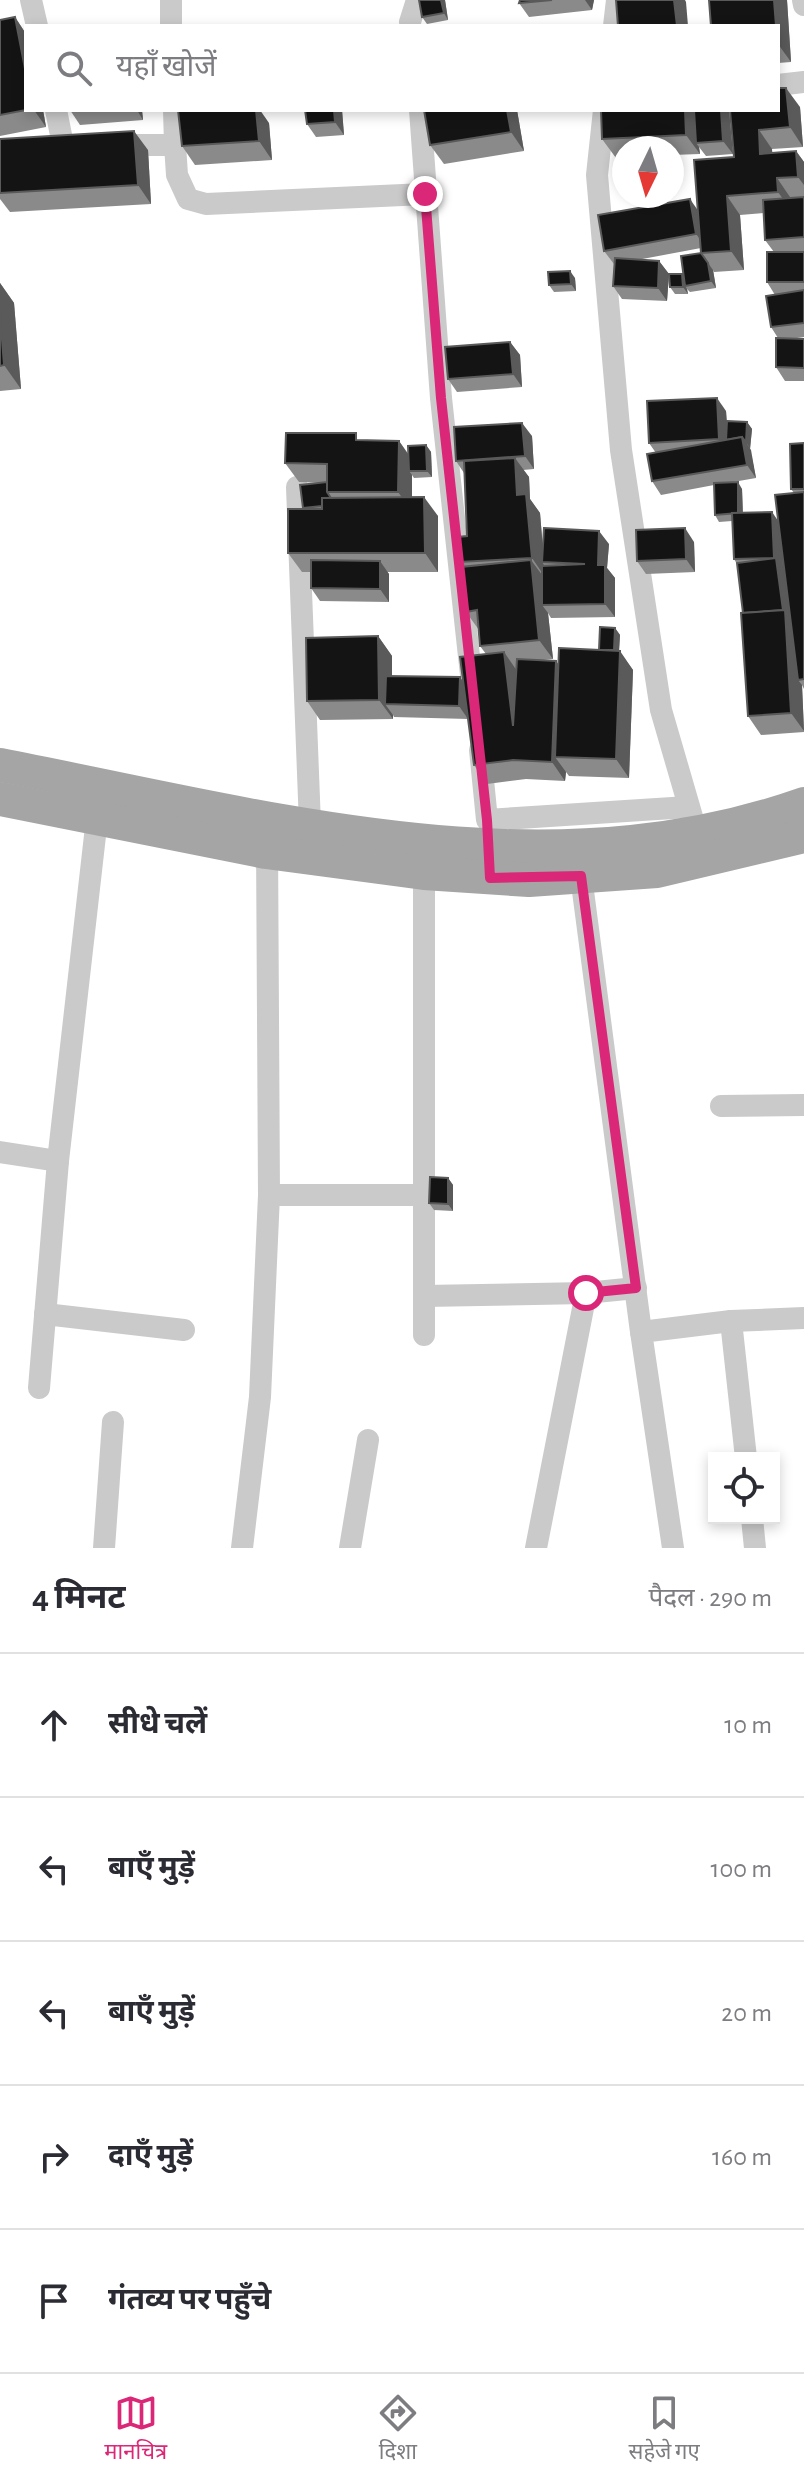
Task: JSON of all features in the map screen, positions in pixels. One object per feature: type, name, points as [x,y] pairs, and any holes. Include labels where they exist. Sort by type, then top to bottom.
[{"type":"main road","points":[[0,765],[310,825],[489,848],[571,848],[700,832],[736,825],[804,804]]},
{"type":"main road","points":[[0,799],[266,852],[424,873],[489,848],[581,876],[657,871],[700,832],[804,836]]},
{"type":"street","points":[[31,0],[37,24]]},
{"type":"street","points":[[171,0],[171,24]]},
{"type":"street","points":[[410,22],[417,0]]},
{"type":"street","points":[[614,24],[617,0]]},
{"type":"street","points":[[780,85],[804,82]]},
{"type":"street","points":[[57,112],[71,145],[175,145]]},
{"type":"street","points":[[174,112],[177,175],[188,199],[206,204],[425,194]]},
{"type":"street","points":[[420,112],[441,398],[489,848]]},
{"type":"street","points":[[604,112],[597,175],[621,450],[661,710],[700,832]]},
{"type":"street","points":[[297,487],[310,825]]},
{"type":"street","points":[[242,1548],[260,1397],[269,1195],[267,817]]},
{"type":"street","points":[[39,1388],[58,1161],[97,818]]},
{"type":"street","points":[[424,873],[424,1335]]},
{"type":"street","points":[[581,876],[641,1332],[673,1548]]},
{"type":"street","points":[[721,1106],[804,1105]]},
{"type":"street","points":[[0,1152],[58,1161]]},
{"type":"street","points":[[269,1195],[424,1195]]},
{"type":"street","points":[[424,1296],[586,1293],[636,1288]]},
{"type":"street","points":[[536,1548],[586,1293]]},
{"type":"street","points":[[45,1314],[184,1330]]},
{"type":"street","points":[[641,1332],[731,1321],[804,1318]]},
{"type":"street","points":[[731,1321],[745,1452]]},
{"type":"street","points":[[104,1548],[113,1422]]},
{"type":"street","points":[[350,1548],[368,1440]]},
{"type":"street","points":[[753,1524],[755,1548]]},
{"type":"building","points":[[419,0],[441,0],[444,13],[422,17]]},
{"type":"building","points":[[520,0],[552,0],[519,3]]},
{"type":"building","points":[[616,0],[674,0],[677,24],[618,24]]},
{"type":"building","points":[[709,0],[774,0],[776,24],[711,24]]},
{"type":"building","points":[[15,17],[24,64],[24,110],[0,115],[0,20]]},
{"type":"building","points":[[780,88],[786,88],[790,127],[759,130],[760,154],[796,151],[798,177],[777,178],[778,192],[727,196],[731,251],[701,253],[694,160],[734,157],[730,112],[780,112]]},
{"type":"building","points":[[178,112],[256,112],[259,141],[182,146]]},
{"type":"building","points":[[305,112],[334,112],[335,122],[307,124]]},
{"type":"building","points":[[424,112],[507,112],[511,132],[430,145]]},
{"type":"building","points":[[601,112],[685,112],[686,135],[612,136],[612,139],[602,139]]},
{"type":"building","points":[[694,112],[721,112],[723,141],[696,143]]},
{"type":"building","points":[[134,131],[138,185],[0,193],[0,139]]},
{"type":"building","points":[[804,197],[804,237],[765,240],[763,200]]},
{"type":"building","points":[[690,199],[696,234],[604,251],[598,215],[638,208],[684,208],[684,200]]},
{"type":"building","points":[[767,252],[804,252],[804,282],[767,282]]},
{"type":"building","points":[[701,253],[708,263],[711,281],[685,286],[681,256]]},
{"type":"building","points":[[615,258],[659,261],[658,288],[613,286]]},
{"type":"building","points":[[570,271],[571,284],[549,285],[548,272]]},
{"type":"building","points":[[669,274],[682,274],[683,287],[670,287]]},
{"type":"building","points":[[804,290],[804,323],[771,327],[766,296]]},
{"type":"building","points":[[0,314],[4,365],[0,366]]},
{"type":"building","points":[[776,338],[804,339],[804,368],[776,367]]},
{"type":"building","points":[[510,342],[513,374],[448,379],[445,347]]},
{"type":"building","points":[[717,398],[719,439],[649,443],[647,401]]},
{"type":"building","points":[[727,421],[747,422],[746,442],[742,437],[726,440]]},
{"type":"building","points":[[522,423],[525,456],[456,461],[454,427]]},
{"type":"building","points":[[286,433],[356,433],[356,440],[399,441],[398,492],[327,492],[327,464],[285,463]]},
{"type":"building","points":[[742,437],[747,465],[652,481],[647,454]]},
{"type":"building","points":[[804,443],[804,489],[791,489],[790,444]]},
{"type":"building","points":[[426,445],[427,471],[409,471],[408,446]]},
{"type":"building","points":[[515,458],[517,495],[526,494],[532,558],[459,562],[458,537],[467,536],[464,461]]},
{"type":"building","points":[[327,482],[327,492],[331,498],[322,498],[322,506],[303,508],[300,485]]},
{"type":"building","points":[[738,482],[738,513],[715,515],[714,483]]},
{"type":"building","points":[[804,492],[804,679],[798,680],[775,495]]},
{"type":"building","points":[[424,497],[425,553],[288,553],[288,509],[322,509],[322,498]]},
{"type":"building","points":[[772,512],[774,558],[734,559],[732,513]]},
{"type":"building","points":[[544,528],[599,531],[598,565],[605,565],[605,604],[542,605],[542,566],[585,564],[542,562]]},
{"type":"building","points":[[685,528],[686,559],[637,561],[636,530]]},
{"type":"building","points":[[776,558],[783,610],[743,613],[737,563]]},
{"type":"building","points":[[311,560],[380,561],[380,589],[311,588]]},
{"type":"building","points":[[531,560],[539,640],[480,646],[477,610],[466,612],[461,567]]},
{"type":"building","points":[[785,610],[791,713],[748,716],[741,613]]},
{"type":"building","points":[[600,627],[615,628],[614,650],[599,650]]},
{"type":"building","points":[[378,636],[379,700],[307,701],[306,638]]},
{"type":"building","points":[[559,648],[620,651],[616,759],[555,757]]},
{"type":"building","points":[[504,652],[513,726],[517,659],[556,661],[552,762],[513,760],[474,765],[460,657]]},
{"type":"building","points":[[386,676],[460,677],[459,706],[385,704]]},
{"type":"building","points":[[430,1177],[448,1178],[448,1204],[429,1203]]},
{"type":"route","points":[[425,194],[441,398],[490,848],[490,878],[529,880],[581,876],[636,1288],[586,1293]]}]
